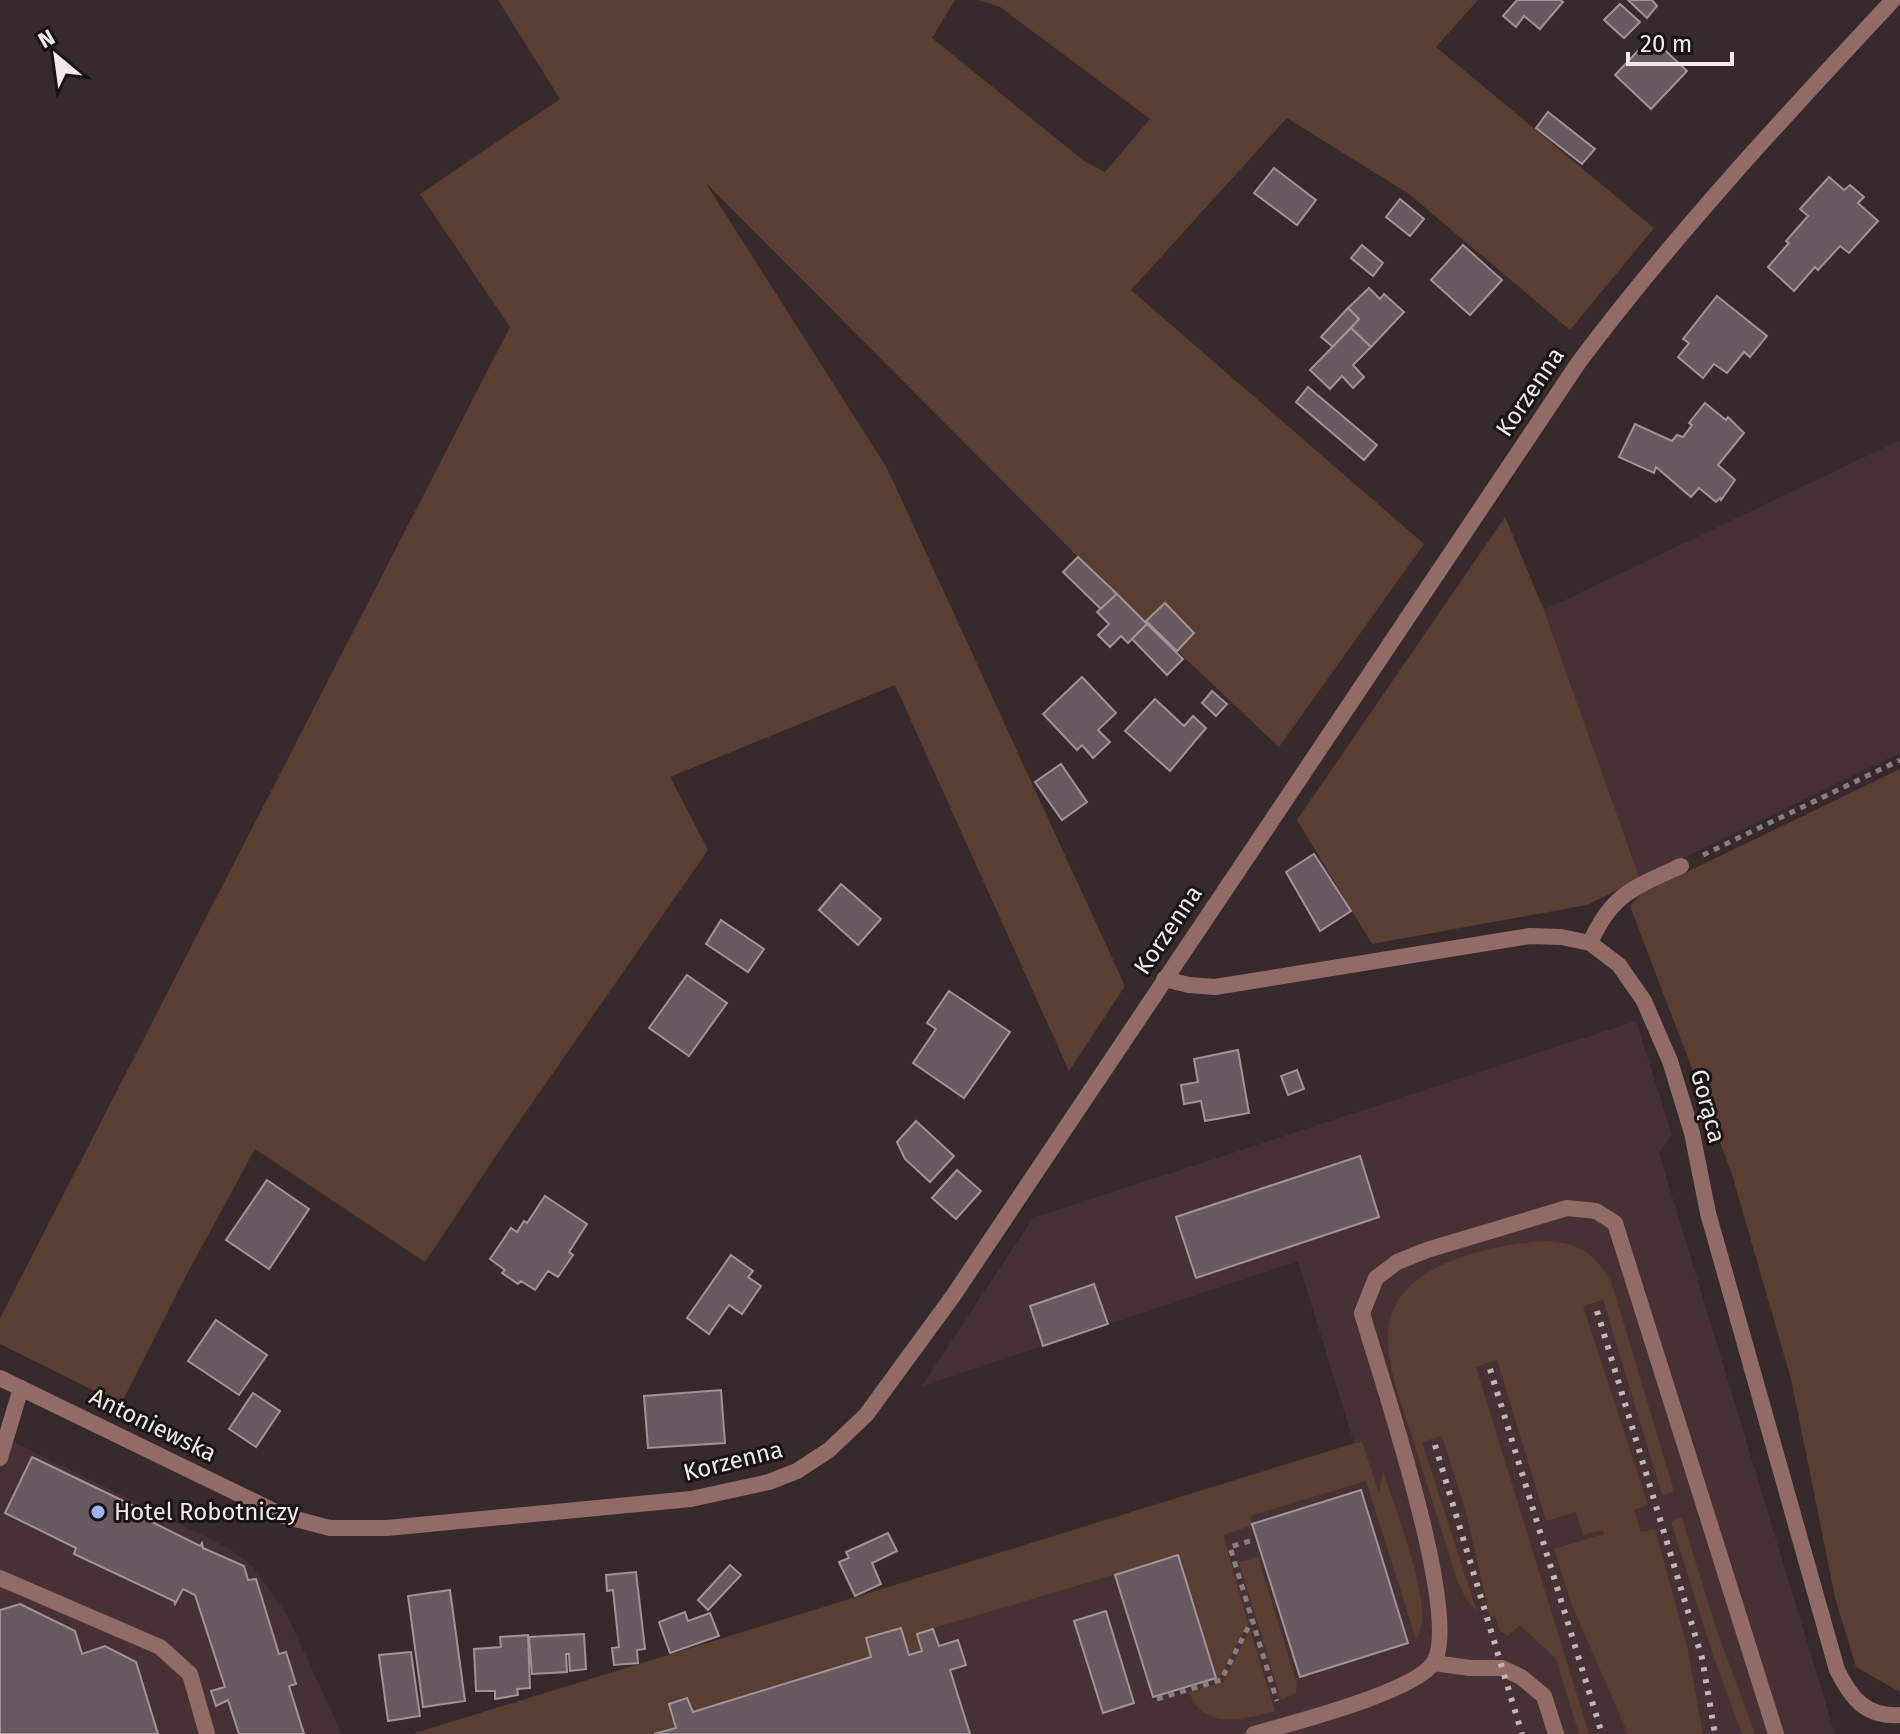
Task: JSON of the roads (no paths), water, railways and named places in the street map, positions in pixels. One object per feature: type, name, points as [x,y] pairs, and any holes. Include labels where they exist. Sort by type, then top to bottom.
[{"type":"street","name":"Korzenna","points":[[284,1516],[330,1528],[387,1528],[691,1499],[769,1482],[797,1471],[829,1450],[866,1415],[899,1373],[1579,362],[1730,177],[1893,0]]},
{"type":"street","points":[[1590,943],[1601,917],[1624,893],[1681,866]]},
{"type":"street","name":"Gorąca","points":[[1164,979],[1215,987],[1530,936],[1561,937],[1590,943],[1619,965],[1644,1001],[1670,1061],[1692,1133],[1708,1213],[1837,1670],[1848,1693],[1869,1711],[1900,1715]]},
{"type":"street","points":[[1254,1734],[1393,1690],[1434,1663],[1441,1638],[1429,1542],[1362,1313],[1376,1278],[1397,1262],[1427,1250],[1567,1208],[1596,1211],[1615,1223],[1776,1734]]},
{"type":"street","name":"Antoniewska","points":[[0,1378],[284,1516]]},
{"type":"street","points":[[0,1458],[21,1388]]},
{"type":"street","points":[[0,1578],[160,1647],[190,1674],[207,1734]]},
{"type":"street","points":[[1434,1663],[1502,1668],[1521,1677],[1544,1696],[1556,1734]]},
{"type":"railway","points":[[1597,1311],[1702,1658],[1715,1734]]},
{"type":"railway","points":[[1490,1369],[1602,1734]]},
{"type":"railway","points":[[1435,1445],[1522,1734]]},
{"type":"place","name":"Hotel Robotniczy","points":[[98,1512]]}]
